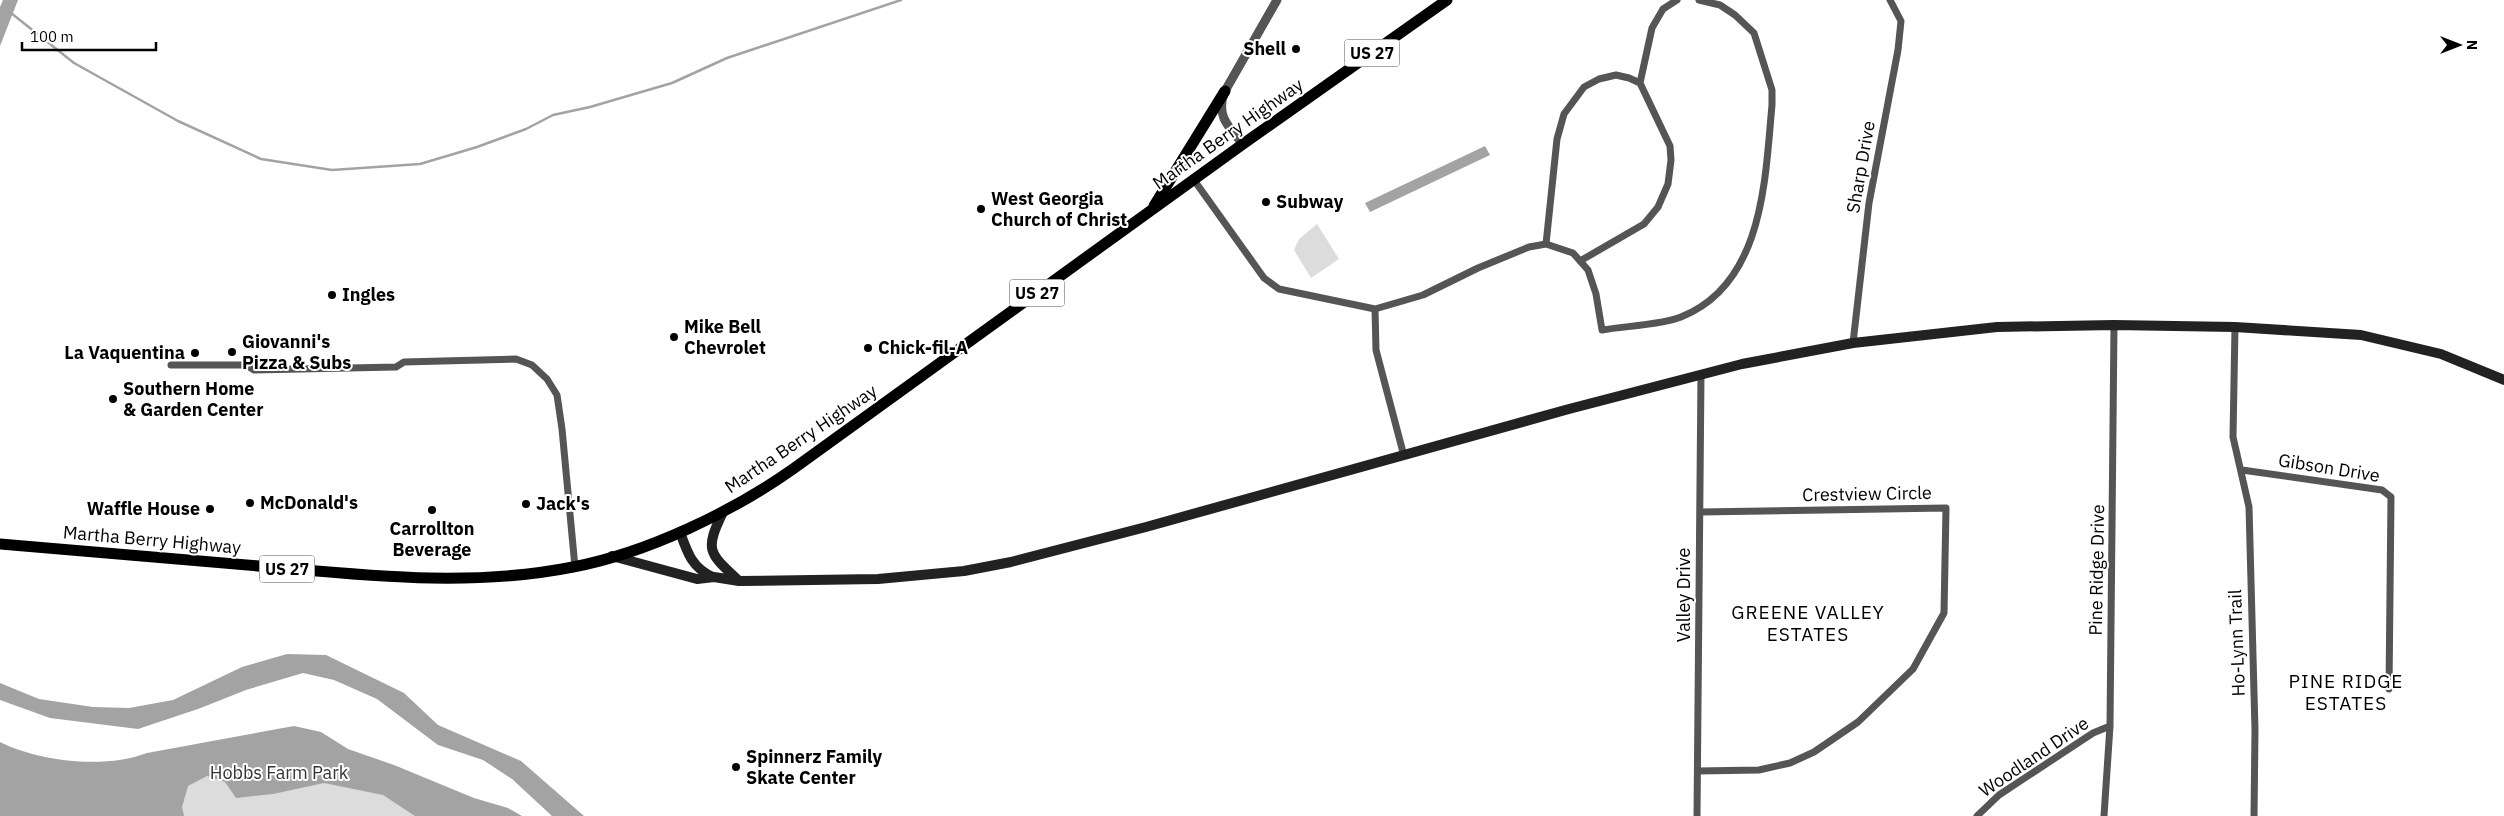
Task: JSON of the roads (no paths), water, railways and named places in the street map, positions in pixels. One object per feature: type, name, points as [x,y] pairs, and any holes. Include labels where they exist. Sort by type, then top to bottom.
[{"type":"main road","name":"Martha Berry Highway","points":[[0,544],[334,573],[458,579],[518,576],[575,567],[680,532],[723,512],[786,475],[1151,210],[1446,0]]},
{"type":"main road","points":[[1151,210],[1226,91]]},
{"type":"main road","points":[[612,556],[697,574],[739,580],[878,579],[964,571],[1011,562],[1742,364],[1853,343],[1997,327],[2114,325],[2235,327],[2361,335],[2390,340],[2441,354],[2504,380]]},
{"type":"main road","points":[[723,512],[712,536],[711,549],[717,560],[739,580]]},
{"type":"main road","points":[[680,532],[697,574]]},
{"type":"street","points":[[1243,144],[1222,116],[1221,103],[1277,0]]},
{"type":"street","points":[[1640,84],[1652,28],[1663,9],[1677,0]]},
{"type":"street","points":[[1194,180],[1264,278],[1279,289],[1375,309],[1423,296],[1478,268],[1529,247],[1546,244],[1573,253],[1588,270],[1596,294],[1602,330],[1679,318],[1703,307],[1733,275],[1747,252],[1757,224],[1772,105],[1772,90],[1754,33],[1720,5],[1699,0]]},
{"type":"street","name":"Sharp Drive","points":[[1853,343],[1870,203],[1898,50],[1901,21],[1890,0]]},
{"type":"street","points":[[1546,244],[1557,139],[1568,107],[1584,88],[1599,79],[1616,75],[1629,78],[1640,84],[1670,146],[1671,160],[1668,184],[1658,206],[1644,224],[1580,261]]},
{"type":"street","points":[[1375,309],[1376,350],[1404,456]]},
{"type":"street","name":"Pine Ridge Drive","points":[[2104,816],[2110,726],[2114,325]]},
{"type":"street","points":[[2235,327],[2233,437],[2242,470]]},
{"type":"street","points":[[171,365],[246,364],[254,370],[396,367],[404,362],[516,359],[532,365],[547,379],[557,395],[575,567]]},
{"type":"street","name":"Valley Drive","points":[[1697,816],[1702,374]]},
{"type":"street","name":"Gibson Drive","points":[[2242,470],[2382,490],[2391,497],[2389,689]]},
{"type":"street","name":"Ho-Lynn Trail","points":[[2242,470],[2249,507],[2255,730],[2254,816]]},
{"type":"street","name":"Crestview Circle","points":[[1698,771],[1759,770],[1790,763],[1858,722],[1913,669],[1944,613],[1946,508],[1700,512]]},
{"type":"street","name":"Woodland Drive","points":[[1977,816],[1999,795],[2093,733],[2110,726]]},
{"type":"waterway","points":[[11,13],[74,63],[178,121],[261,159],[332,170],[420,164],[477,147],[526,129],[553,115],[590,107],[672,83],[727,58],[901,0]]},
{"type":"place","name":"Shell","points":[[1296,49]]},
{"type":"place","name":"Subway","points":[[1266,202]]},
{"type":"place","name":"West Georgia Church of Christ","points":[[981,209]]},
{"type":"place","name":"Ingles","points":[[332,295]]},
{"type":"place","name":"Mike Bell Chevrolet","points":[[674,337]]},
{"type":"place","name":"Chick-fil-A","points":[[868,348]]},
{"type":"place","name":"Giovanni's Pizza & Subs","points":[[232,352]]},
{"type":"place","name":"La Vaquentina","points":[[195,353]]},
{"type":"place","name":"Southern Home & Garden Center","points":[[113,399]]},
{"type":"place","name":"McDonald's","points":[[250,503]]},
{"type":"place","name":"Jack's","points":[[526,504]]},
{"type":"place","name":"Waffle House","points":[[210,509]]},
{"type":"place","name":"Carrollton Beverage","points":[[432,510]]},
{"type":"place","name":"Spinnerz Family Skate Center","points":[[736,767]]},
{"type":"district","name":"GREENE VALLEY ESTATES","points":[[1808,623]]},
{"type":"district","name":"PINE RIDGE ESTATES","points":[[2346,692]]},
{"type":"park label","name":"Hobbs Farm Park","points":[[279,773]]}]
